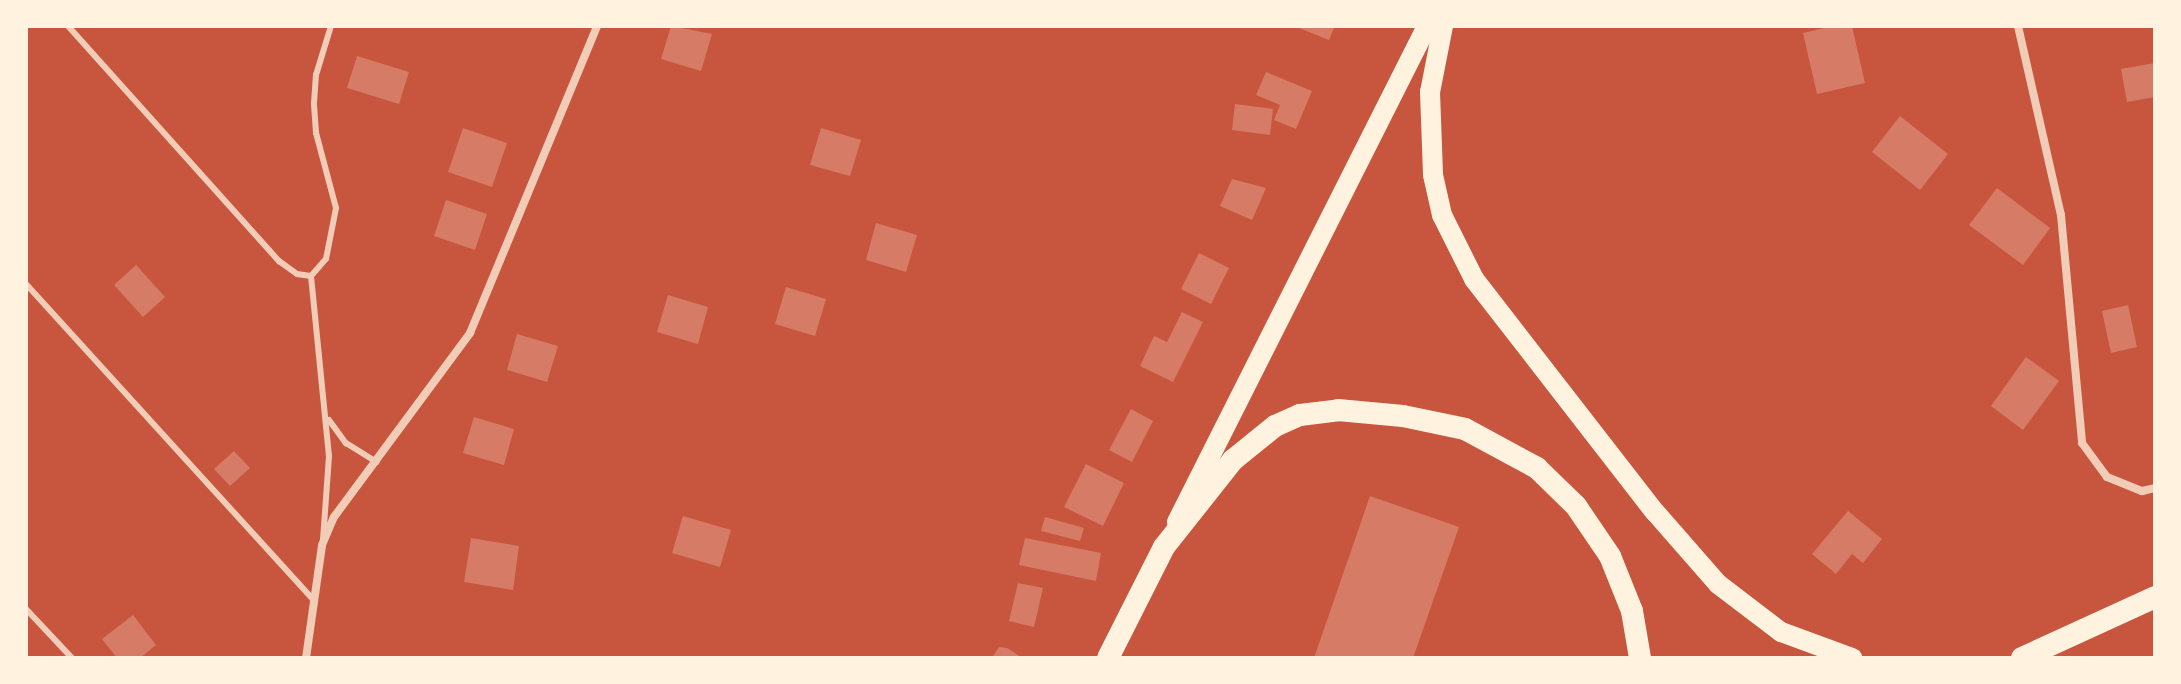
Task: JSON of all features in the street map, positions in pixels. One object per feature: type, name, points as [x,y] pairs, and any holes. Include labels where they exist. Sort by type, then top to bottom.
[{"type":"highway","points":[[1106,658],[1164,547],[1233,460],[1275,426],[1300,415],[1338,410],[1436,422],[1513,452],[1576,506],[1623,585],[1640,658]]},
{"type":"highway","points":[[2022,658],[2155,597]]},
{"type":"main road","points":[[1164,547],[1427,26]]},
{"type":"main road","points":[[1443,26],[1430,92],[1433,175],[1442,215],[1474,279],[1655,512],[1718,584],[1781,632],[1852,658]]},
{"type":"street","points":[[306,658],[322,545],[334,517],[470,333],[488,297],[597,26]]},
{"type":"street","points":[[2018,26],[2061,215],[2082,443],[2107,477],[2142,491],[2155,488]]},
{"type":"lane","points":[[68,26],[279,261],[297,274],[311,276]]},
{"type":"lane","points":[[322,545],[327,417],[311,276],[326,259],[336,208],[316,133],[314,103],[316,75],[331,26]]},
{"type":"lane","points":[[26,284],[314,600]]},
{"type":"lane","points":[[327,417],[346,443],[376,462]]},
{"type":"lane","points":[[26,609],[72,658]]},
{"type":"building","points":[[671,26],[712,34],[701,71],[661,59]]},
{"type":"building","points":[[1294,26],[1335,26],[1329,40]]},
{"type":"building","points":[[1833,26],[1852,26],[1865,83],[1817,94],[1803,33]]},
{"type":"building","points":[[357,56],[409,72],[399,104],[347,88]]},
{"type":"building","points":[[2155,63],[2155,97],[2127,102],[2121,69]]},
{"type":"building","points":[[1266,72],[1312,91],[1296,129],[1274,120],[1280,105],[1256,95]]},
{"type":"building","points":[[1235,104],[1273,109],[1270,135],[1232,130]]},
{"type":"building","points":[[1900,116],[1948,154],[1920,190],[1872,152]]},
{"type":"building","points":[[463,128],[507,143],[492,187],[448,172]]},
{"type":"building","points":[[821,128],[861,140],[850,176],[810,165]]},
{"type":"building","points":[[1232,179],[1266,188],[1252,220],[1220,206]]},
{"type":"building","points":[[1997,188],[2050,228],[2023,265],[1969,225]]},
{"type":"building","points":[[446,200],[487,214],[475,250],[434,236]]},
{"type":"building","points":[[876,223],[917,235],[906,272],[866,260]]},
{"type":"building","points":[[1199,253],[1229,268],[1211,304],[1181,289]]},
{"type":"building","points":[[136,265],[165,297],[143,317],[114,285]]},
{"type":"building","points":[[786,287],[826,299],[815,336],[775,324]]},
{"type":"building","points":[[668,295],[708,307],[698,344],[657,332]]},
{"type":"building","points":[[2128,305],[2137,347],[2111,353],[2102,311]]},
{"type":"building","points":[[1182,312],[1203,322],[1173,382],[1140,366],[1154,336],[1167,342]]},
{"type":"building","points":[[517,334],[558,346],[547,382],[507,370]]},
{"type":"building","points":[[2026,357],[2059,381],[2023,430],[1991,406]]},
{"type":"building","points":[[1131,409],[1153,421],[1132,462],[1109,450]]},
{"type":"building","points":[[474,417],[514,429],[504,465],[463,453]]},
{"type":"building","points":[[234,451],[250,468],[230,486],[214,469]]},
{"type":"building","points":[[1086,464],[1124,483],[1103,526],[1064,507]]},
{"type":"building","points":[[1370,496],[1459,527],[1413,658],[1314,658]]},
{"type":"building","points":[[1848,511],[1882,539],[1863,563],[1852,554],[1836,574],[1812,554]]},
{"type":"building","points":[[683,516],[731,530],[720,567],[672,553]]},
{"type":"building","points":[[1045,517],[1084,528],[1080,541],[1041,531]]},
{"type":"building","points":[[471,538],[519,546],[513,590],[464,582]]},
{"type":"building","points":[[1025,538],[1101,553],[1096,581],[1019,565]]},
{"type":"building","points":[[1018,583],[1043,588],[1034,627],[1009,621]]},
{"type":"building","points":[[133,615],[156,645],[140,658],[117,658],[102,639]]},
{"type":"building","points":[[999,647],[1007,648],[1023,658],[992,658]]}]
